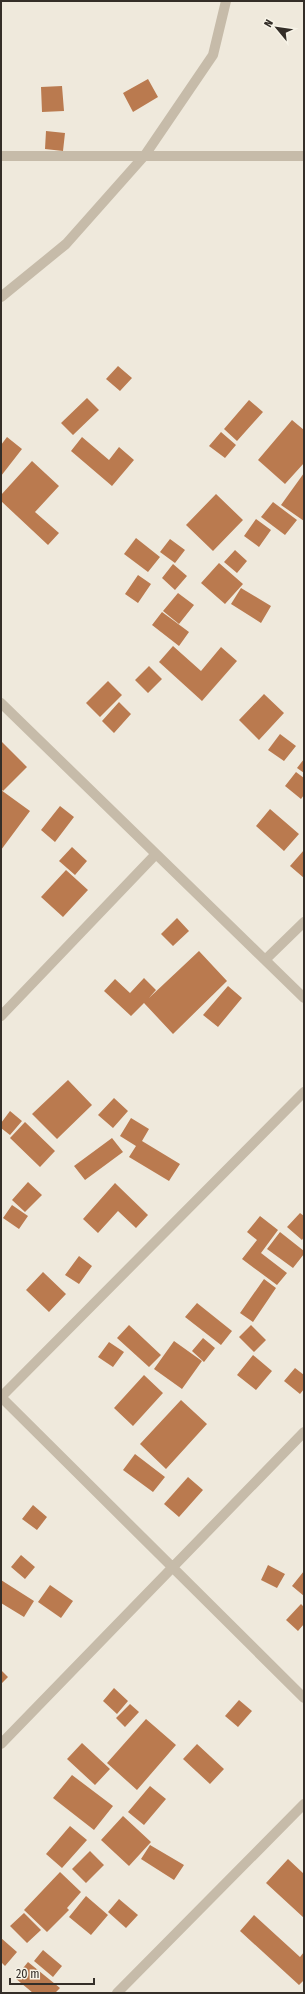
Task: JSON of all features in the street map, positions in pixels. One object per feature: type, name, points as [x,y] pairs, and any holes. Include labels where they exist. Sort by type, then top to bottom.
[{"type":"street","points":[[1,297],[66,244],[145,155],[213,56],[226,1]]},
{"type":"street","points":[[1,156],[304,156]]},
{"type":"street","points":[[1,703],[304,998]]},
{"type":"street","points":[[1,1016],[156,854]]},
{"type":"street","points":[[265,960],[304,922]]},
{"type":"street","points":[[304,1092],[1,1397],[304,1698]]},
{"type":"street","points":[[1,1744],[304,1432]]},
{"type":"street","points":[[117,1993],[304,1804]]},
{"type":"building","points":[[148,79],[158,97],[133,112],[123,93]]},
{"type":"building","points":[[62,86],[64,111],[42,112],[41,87]]},
{"type":"building","points":[[46,131],[65,133],[63,151],[45,149]]},
{"type":"building","points":[[118,366],[132,378],[120,391],[106,379]]},
{"type":"building","points":[[87,398],[99,410],[73,435],[61,423]]},
{"type":"building","points":[[249,400],[263,412],[237,441],[224,429]]},
{"type":"building","points":[[292,420],[304,430],[304,463],[285,484],[258,460]]},
{"type":"building","points":[[221,432],[236,445],[225,458],[209,446]]},
{"type":"building","points":[[7,437],[22,449],[1,476],[1,445]]},
{"type":"building","points":[[82,437],[109,460],[119,447],[134,460],[112,486],[71,451]]},
{"type":"building","points":[[32,461],[59,486],[35,512],[59,533],[48,545],[1,501],[1,495]]},
{"type":"building","points":[[304,473],[304,521],[281,505]]},
{"type":"building","points":[[216,494],[243,520],[213,551],[186,525]]},
{"type":"building","points":[[273,502],[297,520],[285,535],[261,517]]},
{"type":"building","points":[[256,519],[271,530],[259,547],[244,536]]},
{"type":"building","points":[[136,538],[160,557],[148,572],[124,554]]},
{"type":"building","points":[[170,539],[185,550],[175,563],[160,552]]},
{"type":"building","points":[[235,550],[247,561],[237,573],[224,562]]},
{"type":"building","points":[[219,563],[243,584],[225,604],[201,583]]},
{"type":"building","points":[[173,564],[187,576],[175,590],[162,578]]},
{"type":"building","points":[[138,575],[151,584],[138,603],[125,594]]},
{"type":"building","points":[[241,588],[271,606],[261,623],[231,604]]},
{"type":"building","points":[[178,593],[194,605],[179,624],[163,611]]},
{"type":"building","points":[[162,612],[189,632],[179,646],[152,625]]},
{"type":"building","points":[[173,646],[201,671],[221,647],[237,661],[202,701],[159,662]]},
{"type":"building","points":[[149,666],[162,679],[148,693],[135,680]]},
{"type":"building","points":[[108,681],[122,695],[100,717],[86,703]]},
{"type":"building","points":[[264,694],[284,713],[259,740],[239,720]]},
{"type":"building","points":[[119,702],[131,714],[114,733],[102,721]]},
{"type":"building","points":[[280,734],[296,746],[284,761],[268,750]]},
{"type":"building","points":[[1,741],[27,767],[3,791],[1,789]]},
{"type":"building","points":[[304,759],[304,773],[297,768]]},
{"type":"building","points":[[296,772],[304,778],[304,795],[301,799],[285,786]]},
{"type":"building","points":[[1,790],[30,811],[1,850]]},
{"type":"building","points":[[60,806],[74,817],[55,842],[41,830]]},
{"type":"building","points":[[270,809],[299,834],[284,851],[256,826]]},
{"type":"building","points":[[72,847],[87,861],[75,875],[59,861]]},
{"type":"building","points":[[304,850],[304,878],[290,866]]},
{"type":"building","points":[[66,870],[88,890],[63,917],[41,897]]},
{"type":"building","points":[[177,918],[189,931],[173,946],[161,934]]},
{"type":"building","points":[[199,951],[227,981],[173,1034],[144,1003],[131,1016],[104,991],[115,979],[130,993],[144,978],[156,990],[149,998]]},
{"type":"building","points":[[228,986],[242,998],[218,1027],[203,1015]]},
{"type":"building","points":[[68,1080],[92,1105],[57,1139],[32,1114]]},
{"type":"building","points":[[114,1098],[128,1111],[113,1128],[98,1115]]},
{"type":"building","points":[[10,1111],[22,1121],[10,1135],[1,1128],[1,1123]]},
{"type":"building","points":[[131,1118],[149,1129],[142,1141],[180,1164],[169,1181],[129,1157],[136,1146],[120,1136]]},
{"type":"building","points":[[25,1122],[55,1151],[40,1167],[10,1138]]},
{"type":"building","points":[[112,1138],[123,1152],[85,1180],[74,1166]]},
{"type":"building","points":[[28,1182],[42,1195],[25,1212],[12,1200]]},
{"type":"building","points":[[115,1183],[148,1215],[136,1228],[118,1211],[98,1233],[83,1219]]},
{"type":"building","points":[[12,1205],[28,1216],[19,1229],[3,1218]]},
{"type":"building","points":[[300,1213],[304,1216],[304,1237],[302,1240],[287,1227]]},
{"type":"building","points":[[260,1216],[278,1230],[261,1253],[287,1273],[277,1285],[242,1259],[257,1240],[247,1232]]},
{"type":"building","points":[[280,1232],[304,1251],[304,1254],[293,1268],[267,1249]]},
{"type":"building","points":[[79,1256],[92,1266],[79,1284],[65,1275]]},
{"type":"building","points":[[43,1272],[66,1294],[49,1312],[26,1290]]},
{"type":"building","points":[[264,1279],[276,1288],[253,1322],[240,1313]]},
{"type":"building","points":[[197,1303],[232,1331],[221,1345],[185,1317]]},
{"type":"building","points":[[129,1325],[161,1355],[149,1367],[117,1338]]},
{"type":"building","points":[[251,1325],[266,1340],[254,1352],[239,1337]]},
{"type":"building","points":[[203,1338],[215,1348],[204,1362],[192,1351]]},
{"type":"building","points":[[174,1341],[202,1361],[182,1389],[154,1369]]},
{"type":"building","points":[[109,1342],[124,1352],[113,1367],[98,1357]]},
{"type":"building","points":[[253,1355],[272,1371],[256,1390],[237,1375]]},
{"type":"building","points":[[295,1368],[304,1375],[304,1389],[300,1394],[284,1381]]},
{"type":"building","points":[[144,1375],[163,1393],[133,1426],[114,1408]]},
{"type":"building","points":[[181,1400],[207,1424],[166,1469],[140,1444]]},
{"type":"building","points":[[135,1454],[165,1477],[153,1492],[123,1470]]},
{"type":"building","points":[[188,1477],[203,1490],[179,1517],[164,1504]]},
{"type":"building","points":[[33,1505],[47,1517],[37,1530],[22,1519]]},
{"type":"building","points":[[21,1555],[35,1567],[25,1579],[11,1567]]},
{"type":"building","points":[[268,1565],[285,1574],[277,1588],[261,1580]]},
{"type":"building","points":[[304,1571],[304,1596],[292,1586]]},
{"type":"building","points":[[1,1580],[34,1601],[24,1617],[1,1603]]},
{"type":"building","points":[[50,1585],[73,1601],[61,1618],[38,1602]]},
{"type":"building","points":[[301,1604],[304,1607],[304,1624],[298,1631],[286,1620]]},
{"type":"building","points":[[1,1670],[8,1677],[1,1684]]},
{"type":"building","points":[[114,1688],[128,1701],[117,1714],[103,1701]]},
{"type":"building","points":[[239,1700],[252,1711],[238,1727],[225,1716]]},
{"type":"building","points":[[130,1704],[139,1712],[125,1727],[116,1718]]},
{"type":"building","points":[[146,1719],[176,1745],[137,1790],[107,1763]]},
{"type":"building","points":[[82,1743],[110,1769],[95,1785],[67,1759]]},
{"type":"building","points":[[197,1744],[224,1769],[210,1784],[183,1759]]},
{"type":"building","points":[[72,1775],[113,1806],[94,1830],[53,1798]]},
{"type":"building","points":[[150,1786],[166,1799],[144,1825],[128,1812]]},
{"type":"building","points":[[123,1816],[151,1842],[129,1866],[101,1840]]},
{"type":"building","points":[[70,1826],[87,1840],[62,1868],[46,1854]]},
{"type":"building","points":[[150,1845],[184,1865],[174,1880],[141,1859]]},
{"type":"building","points":[[90,1851],[104,1865],[86,1883],[72,1869]]},
{"type":"building","points":[[288,1859],[304,1874],[304,1918],[266,1883]]},
{"type":"building","points":[[60,1872],[81,1892],[67,1908],[69,1910],[47,1932],[24,1910]]},
{"type":"building","points":[[86,1896],[108,1915],[91,1935],[69,1917]]},
{"type":"building","points":[[119,1899],[138,1915],[126,1928],[108,1912]]},
{"type":"building","points":[[24,1913],[41,1930],[27,1943],[10,1926]]},
{"type":"building","points":[[254,1915],[300,1957],[304,1952],[304,1980],[299,1985],[240,1931]]},
{"type":"building","points":[[1,1938],[17,1952],[5,1966],[1,1962]]},
{"type":"building","points":[[43,1950],[62,1966],[53,1977],[34,1961]]},
{"type":"building","points":[[28,1962],[60,1988],[55,1993],[33,1993],[15,1978]]}]
